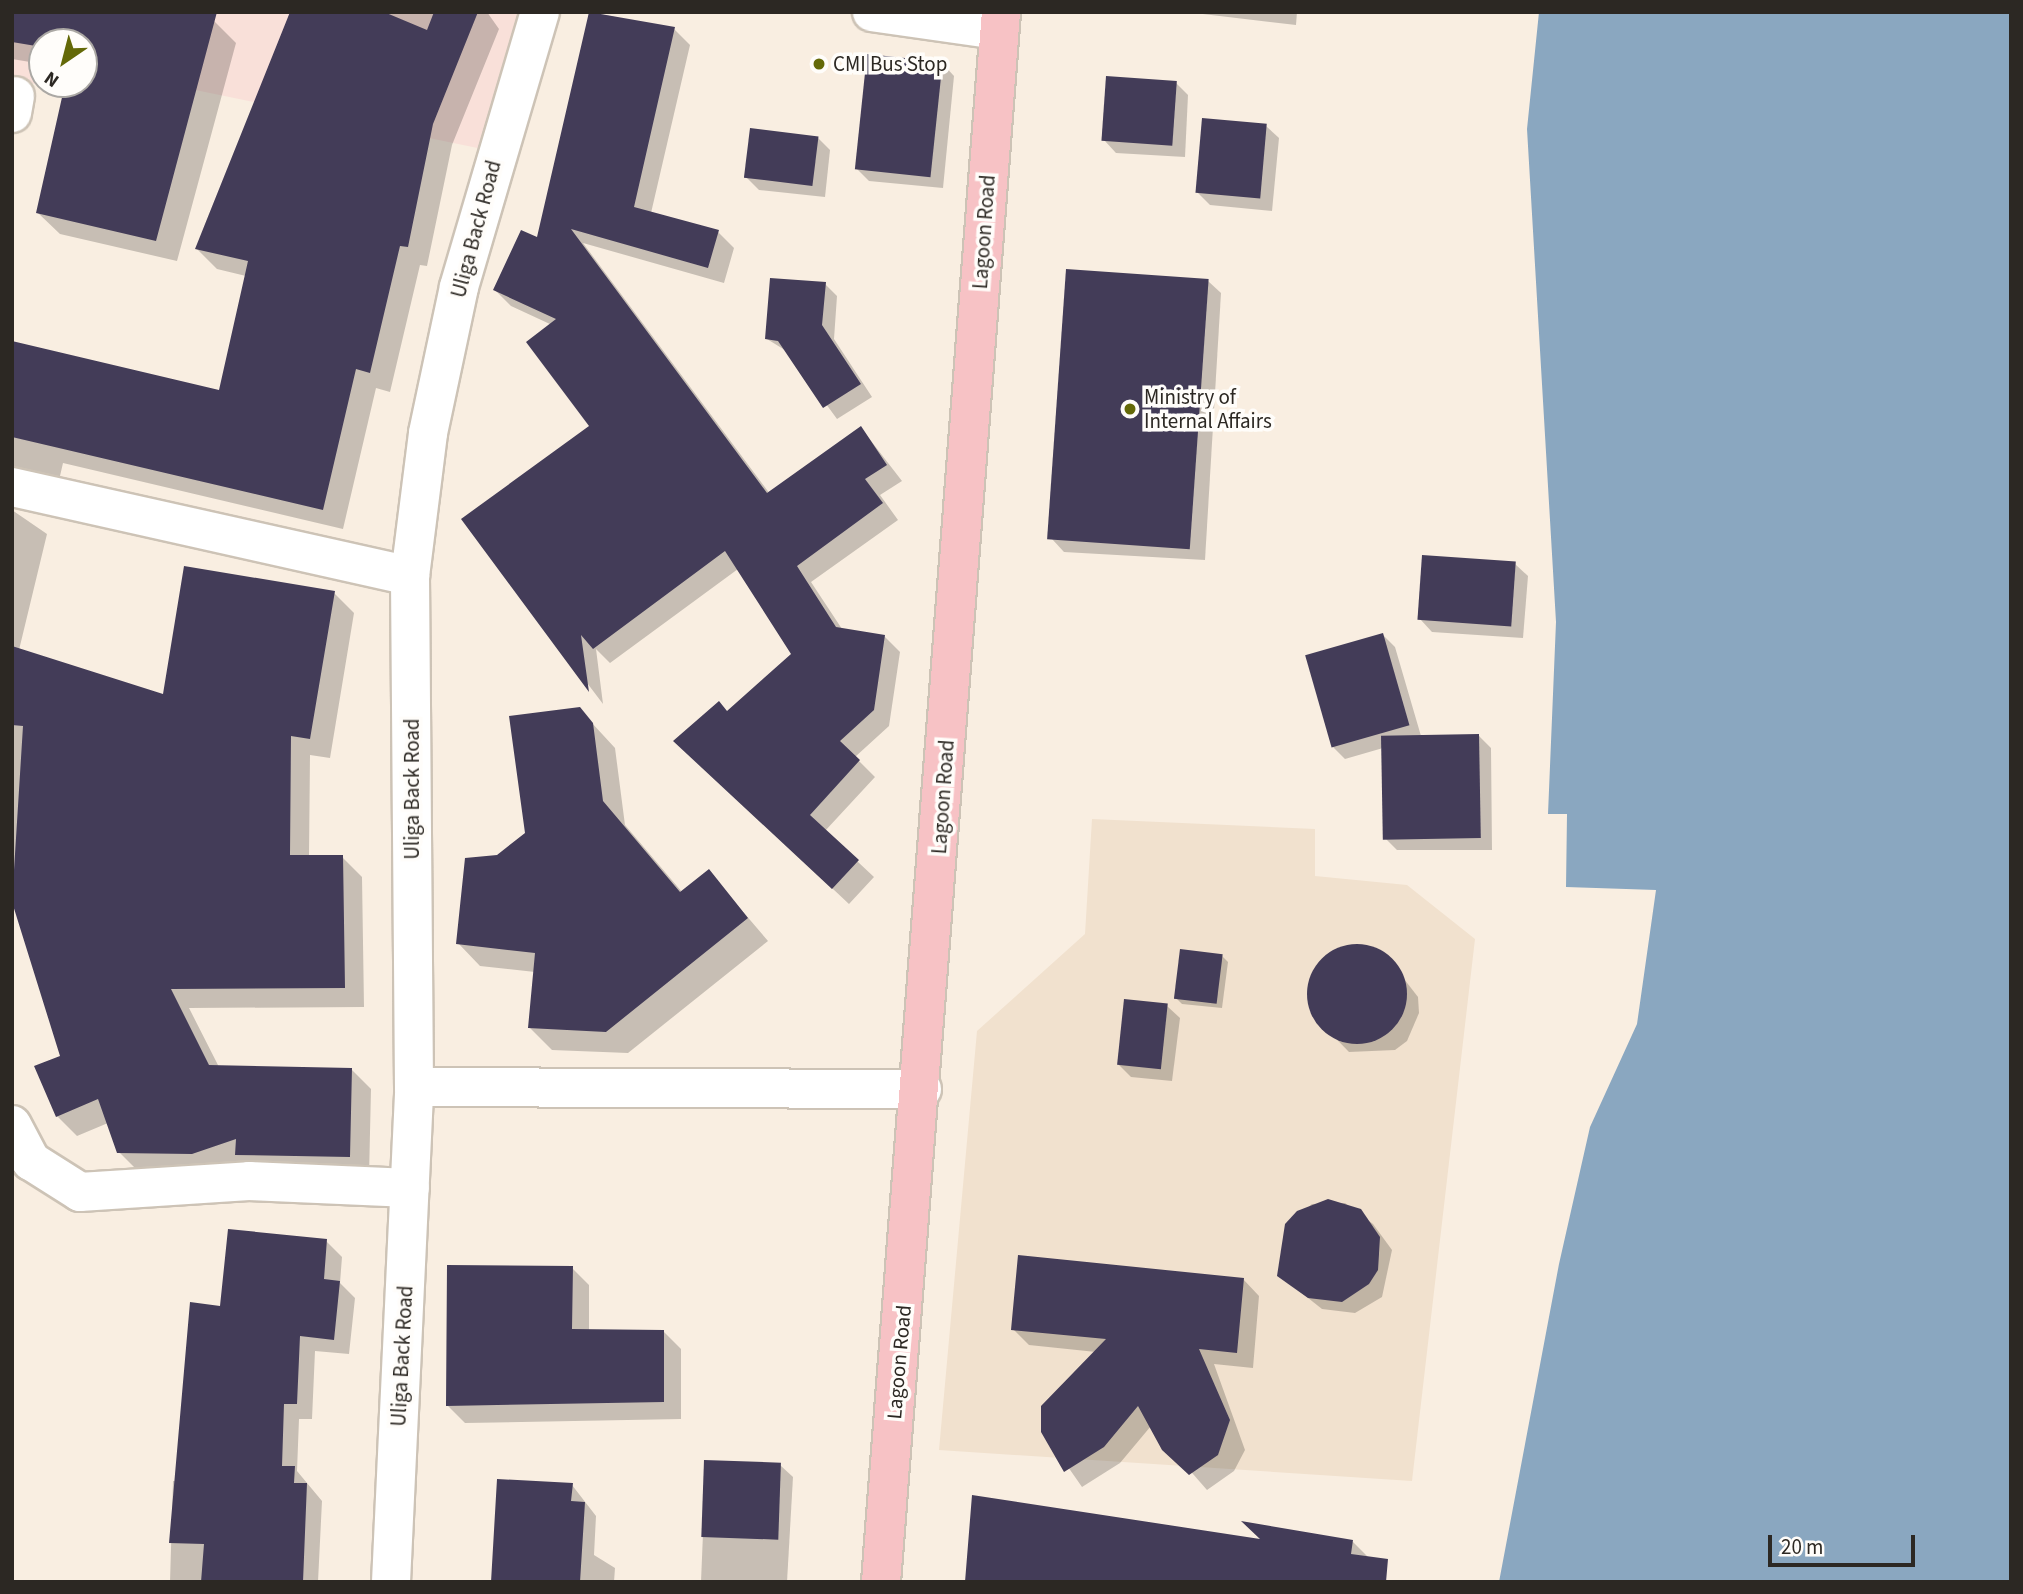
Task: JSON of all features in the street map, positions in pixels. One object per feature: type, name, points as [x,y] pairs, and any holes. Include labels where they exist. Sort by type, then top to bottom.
[{"type":"main road","name":"Lagoon Road","points":[[881,1582],[922,1089],[999,21]]},
{"type":"street","name":"Uliga Back Road","points":[[391,1582],[414,1087],[410,576],[428,433],[459,286],[540,12]]},
{"type":"street","points":[[872,12],[999,21]]},
{"type":"street","points":[[12,487],[410,576]]},
{"type":"street","points":[[414,1087],[922,1089]]},
{"type":"street","points":[[12,1125],[31,1161],[80,1192],[249,1181],[410,1188]]},
{"type":"shaded area","points":[[12,12],[540,12],[497,152],[98,70],[98,28],[28,28],[28,82],[12,78]]},
{"type":"shaded area","points":[[1092,819],[1315,829],[1315,876],[1407,885],[1475,939],[1412,1481],[939,1450],[977,1031],[1085,934]]},
{"type":"water","points":[[1539,12],[2011,12],[2011,1582],[1499,1582],[1559,1264],[1590,1127],[1637,1024],[1656,890],[1566,887],[1567,814],[1548,814],[1556,622],[1527,129]]},
{"type":"building","points":[[12,12],[217,12],[156,241],[36,213],[62,98],[98,98],[98,28],[28,28],[28,45],[12,42]]},
{"type":"building","points":[[290,12],[384,12],[427,30],[434,12],[478,12],[433,124],[408,247],[400,246],[370,373],[356,369],[323,510],[12,437],[12,341],[219,390],[248,261],[195,249]]},
{"type":"building","points":[[589,12],[675,27],[634,207],[719,230],[708,268],[571,229],[767,493],[861,426],[887,465],[865,479],[883,503],[797,566],[836,627],[885,635],[874,710],[840,741],[860,760],[810,815],[859,860],[832,889],[673,741],[719,701],[727,711],[791,654],[725,551],[593,649],[581,635],[589,692],[461,519],[589,426],[526,342],[556,319],[493,290],[521,230],[537,237]]},
{"type":"building","points":[[867,54],[943,62],[930,177],[855,169]]},
{"type":"building","points":[[1106,76],[1177,81],[1172,146],[1101,141]]},
{"type":"building","points":[[1202,118],[1267,124],[1260,198],[1195,193]]},
{"type":"building","points":[[750,128],[818,136],[812,186],[744,178]]},
{"type":"building","name":"Ministry of Internal Affairs","points":[[1066,269],[1209,279],[1190,549],[1047,539]]},
{"type":"building","points":[[770,278],[826,282],[822,325],[861,384],[823,408],[778,341],[765,339]]},
{"type":"building","points":[[1422,555],[1516,562],[1511,626],[1417,620]]},
{"type":"building","points":[[184,566],[335,591],[310,739],[291,736],[290,855],[343,855],[345,988],[171,989],[209,1065],[352,1068],[350,1157],[235,1155],[236,1139],[192,1154],[117,1153],[98,1099],[56,1117],[34,1066],[60,1056],[12,902],[23,726],[12,725],[12,646],[163,694]]},
{"type":"building","points":[[1383,633],[1409,725],[1332,748],[1305,655]]},
{"type":"building","points":[[580,707],[593,723],[603,801],[680,892],[709,869],[748,918],[606,1032],[528,1028],[535,953],[456,944],[465,858],[497,855],[525,833],[509,716]]},
{"type":"building","points":[[1479,734],[1481,838],[1383,840],[1381,736]]},
{"type":"building","points":[[1357,944],[1376,948],[1392,959],[1403,975],[1407,994],[1403,1013],[1392,1029],[1376,1040],[1357,1044],[1338,1040],[1322,1029],[1311,1013],[1307,994],[1311,975],[1322,959],[1338,948]]},
{"type":"building","points":[[1180,949],[1223,954],[1217,1004],[1174,999]]},
{"type":"building","points":[[1124,999],[1168,1004],[1161,1069],[1117,1065]]},
{"type":"building","points":[[1328,1199],[1361,1209],[1380,1237],[1378,1270],[1369,1284],[1342,1302],[1308,1298],[1277,1276],[1285,1224],[1297,1211]]},
{"type":"building","points":[[228,1229],[327,1239],[324,1279],[340,1281],[334,1340],[300,1336],[297,1404],[284,1404],[282,1466],[295,1466],[294,1483],[307,1483],[303,1582],[201,1582],[204,1544],[169,1543],[190,1302],[220,1306]]},
{"type":"building","points":[[1018,1255],[1244,1278],[1237,1353],[1199,1349],[1230,1420],[1218,1455],[1189,1475],[1162,1450],[1138,1406],[1104,1447],[1064,1472],[1041,1432],[1041,1406],[1106,1339],[1011,1330]]},
{"type":"building","points":[[447,1265],[573,1266],[572,1329],[664,1330],[664,1402],[446,1406]]},
{"type":"building","points":[[704,1460],[781,1463],[778,1540],[701,1537]]},
{"type":"building","points":[[497,1479],[573,1483],[571,1501],[585,1502],[580,1582],[491,1582]]},
{"type":"building","points":[[972,1495],[1260,1539],[1241,1521],[1353,1540],[1351,1554],[1388,1559],[1386,1582],[965,1582]]},
{"type":"place","name":"CMI Bus Stop","points":[[819,64]]},
{"type":"place","name":"Ministry of Internal Affairs","points":[[1130,409]]}]
